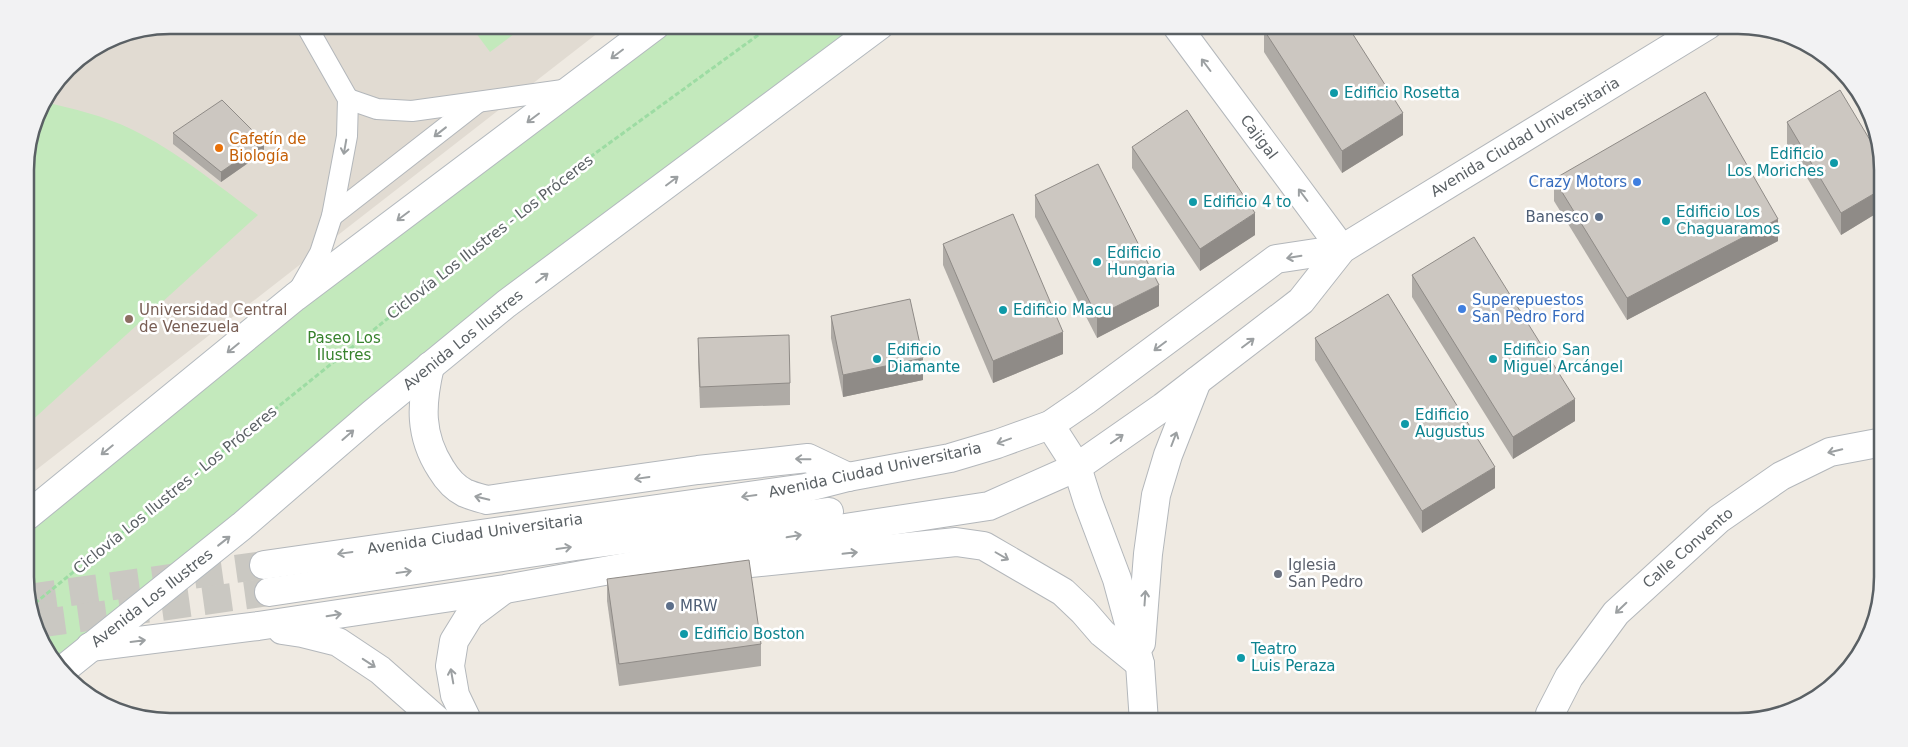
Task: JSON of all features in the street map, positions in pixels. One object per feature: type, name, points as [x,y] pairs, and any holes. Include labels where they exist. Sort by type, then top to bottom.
[{"type":"street","points":[[34,510],[295,297],[644,34]]},
{"type":"street","name":"Avenida Los Ilustres","points":[[67,666],[242,526],[506,304],[868,34]]},
{"type":"street","name":"Cajigal","points":[[1183,34],[1342,249]]},
{"type":"street","name":"Avenida Ciudad Universitaria","points":[[90,647],[258,626],[505,589],[819,532],[989,506],[1077,467],[1198,380],[1301,301],[1342,249],[1693,34]]},
{"type":"street","name":"Avenida Ciudad Universitaria","points":[[264,564],[805,488],[848,477],[950,458],[1050,425],[1086,401],[1276,259],[1342,249]]},
{"type":"street","points":[[430,366],[423,395],[423,424],[431,454],[452,484],[465,493],[487,500],[698,470],[808,458],[848,477]]},
{"type":"street","points":[[1143,713],[1140,664],[1148,554],[1156,495],[1168,455],[1198,380]]},
{"type":"street","points":[[1050,425],[1077,467],[1088,502],[1118,579],[1140,664]]},
{"type":"street","name":"Calle Convento","points":[[1551,713],[1569,677],[1616,613],[1719,518],[1781,476],[1830,452],[1874,444]]},
{"type":"street","name":"Avenida Ciudad Universitaria","points":[[269,592],[662,535],[963,497],[1077,467]]},
{"type":"street","name":"Avenida Ciudad Universitaria","points":[[505,589],[956,542],[984,546],[1063,592],[1083,610],[1102,633],[1140,664]]},
{"type":"street","points":[[464,713],[455,695],[450,666],[454,641],[470,615],[505,589]]},
{"type":"street","points":[[258,626],[302,633],[338,642],[380,670],[429,713]]},
{"type":"lane","points":[[295,297],[320,253],[332,216],[347,136],[348,99],[311,34]]},
{"type":"lane","points":[[348,99],[377,109],[412,111],[571,88]]},
{"type":"lane","points":[[332,216],[479,102]]},
{"type":"path","name":"Ciclovía Los Ilustres - Los Próceres","points":[[36,602],[575,168],[760,34]]},
{"type":"shaded area","name":"Universidad Central de Venezuela","points":[[596,34],[34,472],[35,152],[38,134],[48,110],[67,80],[80,67],[118,44],[134,38],[152,35]]},
{"type":"green space","points":[[477,34],[514,34],[490,52]]},
{"type":"green space","name":"Paseo Los Ilustres","points":[[645,34],[866,34],[67,667],[48,637],[36,604],[34,586],[34,514],[177,412],[295,297]]},
{"type":"green space","points":[[51,104],[99,116],[121,124],[148,138],[196,169],[258,215],[34,419],[34,161],[38,134]]},
{"type":"building","name":"Edificio Rosetta","points":[[1267,34],[1353,34],[1403,113],[1342,151]]},
{"type":"building","name":"Edificio Los Moriches","points":[[1840,90],[1871,142],[1874,194],[1841,213],[1787,122]]},
{"type":"building","name":"Edificio Los Chaguaramos","points":[[1705,92],[1778,219],[1627,298],[1554,179]]},
{"type":"building","name":"Cafetín de Biología","points":[[222,100],[264,142],[221,172],[173,133]]},
{"type":"building","name":"Edificio 4 to","points":[[1187,110],[1255,213],[1200,249],[1132,147]]},
{"type":"building","name":"Edificio Hungaria","points":[[1098,164],[1159,285],[1097,316],[1035,195]]},
{"type":"building","name":"Edificio Macu","points":[[1013,214],[1063,332],[993,361],[943,244]]},
{"type":"building","name":"Edificio San Miguel Arcángel","points":[[1474,237],[1575,399],[1513,437],[1412,275]]},
{"type":"building","name":"Edificio Augustus","points":[[1388,294],[1495,467],[1422,511],[1315,338]]},
{"type":"building","name":"Edificio Diamante","points":[[910,299],[923,358],[843,375],[831,316]]},
{"type":"building","points":[[789,335],[790,383],[700,387],[698,338]]},
{"type":"building","name":"Edificio Boston","points":[[749,560],[761,644],[619,664],[607,579]]},
{"type":"tunnel","points":[[35,597],[264,565]]},
{"type":"tunnel","points":[[42,623],[269,592]]},
{"type":"place","name":"Edificio Rosetta","points":[[1334,93]]},
{"type":"place","name":"Cafetín de Biología","points":[[219,148]]},
{"type":"place","name":"Edificio Los Moriches","points":[[1834,163]]},
{"type":"place","name":"Crazy Motors","points":[[1637,182]]},
{"type":"place","name":"Edificio 4 to","points":[[1193,202]]},
{"type":"place","name":"Banesco","points":[[1599,217]]},
{"type":"place","name":"Edificio Los Chaguaramos","points":[[1666,221]]},
{"type":"place","name":"Edificio Hungaria","points":[[1097,262]]},
{"type":"place","name":"Superepuestos San Pedro Ford","points":[[1462,309]]},
{"type":"place","name":"Edificio Macu","points":[[1003,310]]},
{"type":"place","name":"Universidad Central de Venezuela","points":[[129,319]]},
{"type":"place","name":"Edificio Diamante","points":[[877,359]]},
{"type":"place","name":"Edificio San Miguel Arcángel","points":[[1493,359]]},
{"type":"place","name":"Edificio Augustus","points":[[1405,424]]},
{"type":"place","name":"Iglesia San Pedro","points":[[1278,574]]},
{"type":"place","name":"MRW","points":[[670,606]]},
{"type":"place","name":"Edificio Boston","points":[[684,634]]},
{"type":"place","name":"Teatro Luis Peraza","points":[[1241,658]]}]
